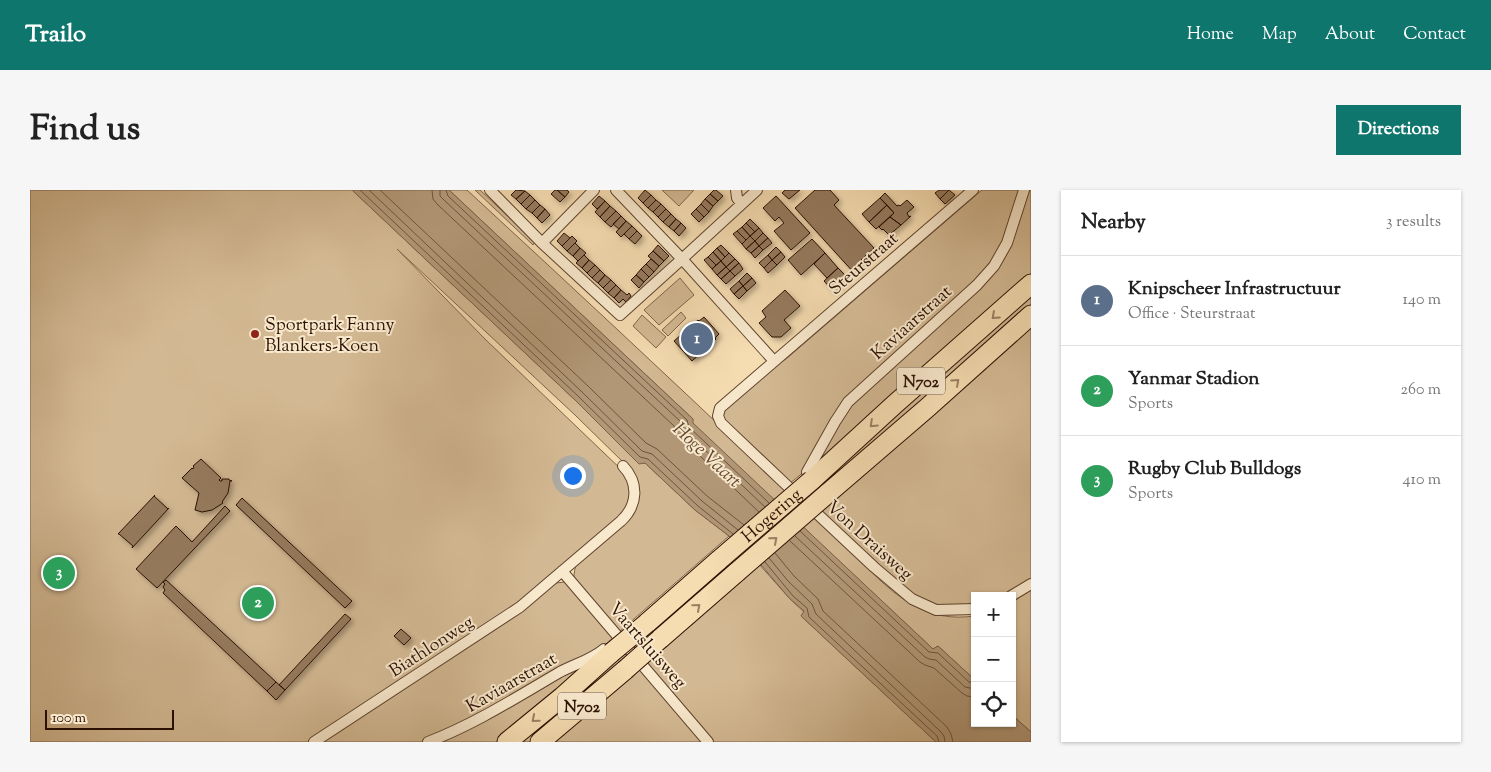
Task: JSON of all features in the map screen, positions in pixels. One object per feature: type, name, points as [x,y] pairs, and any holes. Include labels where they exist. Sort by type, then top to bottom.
[{"type":"highway","name":"Hogering","points":[[507,742],[562,696],[609,650],[895,404],[1031,284]]},
{"type":"highway","name":"Hogering","points":[[540,742],[927,408],[1031,314]]},
{"type":"street","points":[[490,190],[542,243],[620,315],[757,190]]},
{"type":"street","points":[[542,243],[594,190]]},
{"type":"street","points":[[616,190],[682,259],[774,361]]},
{"type":"street","points":[[736,190],[737,198],[742,204]]},
{"type":"street","name":"Steurstraat","points":[[718,416],[720,408],[973,190]]},
{"type":"street","name":"Kaviaarstraat","points":[[810,476],[835,422],[848,402],[977,286],[994,266],[1007,243],[1024,190]]},
{"type":"street","name":"Von Draisweg","points":[[718,416],[721,423],[819,516],[912,599],[936,610],[971,609]]},
{"type":"street","name":"Biathlonweg","points":[[314,742],[512,613],[621,520],[631,508],[634,500],[634,486],[630,475],[623,466]]},
{"type":"street","name":"Vaartsluisweg","points":[[562,571],[708,742]]},
{"type":"street","points":[[1016,593],[1031,584]]},
{"type":"street","name":"Kaviaarstraat","points":[[428,742],[480,719],[569,668],[609,650]]},
{"type":"shaded area","name":"Sportpark Fanny Blankers-Koen","points":[[30,190],[352,190],[575,400],[639,463],[645,463],[695,510],[729,536],[619,632],[581,588],[574,575],[576,565],[637,505],[626,465],[397,249],[486,340],[626,474],[631,489],[626,511],[519,604],[308,742],[30,742]]},
{"type":"shaded area","points":[[449,190],[467,190],[698,405],[894,592],[913,605],[928,612],[951,617],[971,616],[971,676],[938,646],[933,649],[692,423],[693,419]]},
{"type":"shaded area","points":[[475,190],[480,190],[535,242],[533,245]]},
{"type":"shaded area","points":[[662,190],[694,190],[679,206]]},
{"type":"shaded area","points":[[982,190],[1020,190],[1000,248],[987,271],[849,395],[805,471],[789,484],[724,422],[723,412],[771,368],[786,359]]},
{"type":"shaded area","points":[[1029,190],[1031,190],[1031,278],[808,476],[846,411],[993,274],[1004,259]]},
{"type":"shaded area","points":[[680,278],[694,295],[659,325],[644,310]]},
{"type":"shaded area","points":[[1031,291],[1031,307],[809,503],[801,495]]},
{"type":"shaded area","points":[[681,312],[686,318],[668,336],[662,330]]},
{"type":"shaded area","points":[[642,315],[666,337],[656,348],[633,326]]},
{"type":"shaded area","points":[[1031,319],[1031,584],[1016,593],[971,592],[971,609],[943,608],[910,594],[817,510]]},
{"type":"shaded area","points":[[742,548],[750,555],[637,653],[630,645]]},
{"type":"shaded area","points":[[758,563],[804,612],[801,616],[936,742],[712,742],[644,661]]},
{"type":"shaded area","points":[[565,582],[614,637],[596,653],[513,698],[423,742],[321,742],[479,640],[527,607],[556,583]]},
{"type":"shaded area","points":[[1031,590],[1031,732],[1016,719],[1016,599]]},
{"type":"shaded area","points":[[624,649],[632,658],[534,742],[516,742]]},
{"type":"shaded area","points":[[586,664],[500,742],[438,742],[575,667]]},
{"type":"shaded area","points":[[639,666],[704,742],[550,742]]},
{"type":"water","name":"Hoge Vaart","points":[[352,190],[449,190],[693,419],[693,423],[933,649],[938,646],[971,676],[971,727],[1016,727],[1016,719],[1031,732],[1031,742],[936,742],[801,616],[804,611],[790,599],[762,566],[729,536],[695,510],[645,463],[639,464],[575,400]]},
{"type":"building","points":[[516,190],[525,191],[516,199],[511,195]]},
{"type":"building","points":[[555,190],[565,197],[560,202],[551,194]]},
{"type":"building","points":[[557,190],[567,190],[569,192],[565,197]]},
{"type":"building","points":[[645,190],[651,195],[643,203],[638,198]]},
{"type":"building","points":[[714,190],[723,196],[718,201],[710,194]]},
{"type":"building","points":[[785,190],[800,190],[789,199],[782,193]]},
{"type":"building","points":[[815,190],[830,190],[839,200],[834,205],[874,248],[861,260],[863,262],[859,265],[860,269],[855,274],[795,208]]},
{"type":"building","points":[[939,190],[949,190],[940,199],[935,193]]},
{"type":"building","points":[[949,190],[955,195],[945,204],[940,199]]},
{"type":"building","points":[[525,191],[530,195],[521,204],[516,199]]},
{"type":"building","points":[[885,193],[897,206],[900,206],[907,200],[914,207],[907,213],[909,217],[911,216],[901,225],[890,217],[894,213],[880,198]]},
{"type":"building","points":[[710,194],[718,201],[713,206],[705,199]]},
{"type":"building","points":[[530,195],[535,200],[526,209],[521,204]]},
{"type":"building","points":[[651,195],[656,200],[648,208],[643,203]]},
{"type":"building","points":[[599,196],[605,201],[597,209],[592,204]]},
{"type":"building","points":[[776,196],[810,233],[791,250],[774,231],[784,223],[779,217],[775,221],[763,208]]},
{"type":"building","points":[[880,198],[887,205],[869,222],[862,214]]},
{"type":"building","points":[[705,199],[713,206],[709,212],[701,204]]},
{"type":"building","points":[[535,200],[540,205],[532,213],[526,209]]},
{"type":"building","points":[[656,200],[661,204],[653,212],[648,208]]},
{"type":"building","points":[[605,201],[610,206],[600,217],[595,212]]},
{"type":"building","points":[[661,204],[666,209],[658,217],[653,212]]},
{"type":"building","points":[[701,204],[709,212],[704,217],[696,209]]},
{"type":"building","points":[[540,205],[545,209],[537,218],[532,213]]},
{"type":"building","points":[[887,205],[894,213],[876,229],[869,222]]},
{"type":"building","points":[[610,206],[616,211],[605,222],[600,217]]},
{"type":"building","points":[[545,209],[550,215],[542,223],[537,218]]},
{"type":"building","points":[[666,209],[671,214],[663,222],[658,217]]},
{"type":"building","points":[[696,209],[704,217],[699,222],[691,214]]},
{"type":"building","points":[[616,211],[621,216],[611,227],[605,222]]},
{"type":"building","points":[[671,214],[676,219],[669,227],[663,222]]},
{"type":"building","points":[[621,216],[626,221],[619,229],[613,224]]},
{"type":"building","points":[[890,217],[901,225],[889,235],[879,227]]},
{"type":"building","points":[[676,219],[681,223],[674,231],[669,227]]},
{"type":"building","points":[[750,219],[759,228],[755,232],[746,223]]},
{"type":"building","points":[[626,221],[632,226],[621,237],[616,232]]},
{"type":"building","points":[[681,223],[686,228],[679,236],[674,231]]},
{"type":"building","points":[[746,223],[755,232],[750,236],[742,227]]},
{"type":"building","points":[[632,226],[637,231],[629,239],[624,234]]},
{"type":"building","points":[[742,227],[750,236],[746,240],[737,231]]},
{"type":"building","points":[[759,228],[763,233],[755,241],[750,236]]},
{"type":"building","points":[[637,231],[642,236],[635,244],[629,239]]},
{"type":"building","points":[[737,231],[746,240],[742,244],[733,234]]},
{"type":"building","points":[[564,233],[570,238],[562,246],[557,241]]},
{"type":"building","points":[[763,233],[768,238],[759,246],[755,241]]},
{"type":"building","points":[[572,236],[577,241],[567,251],[562,246]]},
{"type":"building","points":[[750,236],[755,241],[746,249],[742,244]]},
{"type":"building","points":[[768,238],[772,243],[763,250],[759,246]]},
{"type":"building","points":[[812,239],[825,253],[801,275],[788,260]]},
{"type":"building","points":[[755,241],[759,246],[751,253],[746,249]]},
{"type":"building","points":[[575,243],[580,248],[573,256],[567,251]]},
{"type":"building","points":[[658,245],[669,256],[664,261],[653,251]]},
{"type":"building","points":[[721,245],[729,253],[725,257],[717,248]]},
{"type":"building","points":[[759,246],[763,250],[755,258],[751,253]]},
{"type":"building","points":[[776,247],[781,252],[772,260],[768,255]]},
{"type":"building","points":[[580,248],[586,253],[578,261],[573,256]]},
{"type":"building","points":[[717,248],[725,257],[721,261],[713,252]]},
{"type":"building","points":[[653,251],[664,261],[659,266],[648,256]]},
{"type":"building","points":[[713,252],[721,261],[716,265],[708,257]]},
{"type":"building","points":[[781,252],[785,257],[777,265],[772,260]]},
{"type":"building","points":[[729,253],[735,259],[726,267],[721,261]]},
{"type":"building","points":[[825,253],[838,268],[827,278],[814,264]]},
{"type":"building","points":[[584,255],[589,260],[582,268],[576,263]]},
{"type":"building","points":[[768,255],[772,260],[764,268],[759,263]]},
{"type":"building","points":[[708,257],[716,265],[712,269],[704,260]]},
{"type":"building","points":[[651,259],[659,266],[654,272],[646,264]]},
{"type":"building","points":[[735,259],[739,263],[730,271],[726,267]]},
{"type":"building","points":[[589,260],[595,265],[587,273],[582,268]]},
{"type":"building","points":[[772,260],[777,265],[768,273],[764,268]]},
{"type":"building","points":[[721,261],[726,267],[717,275],[712,269]]},
{"type":"building","points":[[739,263],[743,269],[735,276],[730,271]]},
{"type":"building","points":[[646,264],[654,272],[649,277],[641,269]]},
{"type":"building","points":[[595,265],[600,270],[592,278],[587,273]]},
{"type":"building","points":[[726,267],[730,271],[721,279],[717,275]]},
{"type":"building","points":[[838,268],[848,278],[833,291],[824,281]]},
{"type":"building","points":[[641,269],[649,277],[644,282],[636,275]]},
{"type":"building","points":[[600,270],[605,275],[598,283],[592,278]]},
{"type":"building","points":[[730,271],[735,276],[726,284],[721,279]]},
{"type":"building","points":[[747,273],[752,278],[743,286],[739,281]]},
{"type":"building","points":[[605,275],[611,280],[603,288],[598,283]]},
{"type":"building","points":[[636,275],[644,282],[639,288],[631,280]]},
{"type":"building","points":[[752,278],[756,283],[747,291],[743,286]]},
{"type":"building","points":[[611,280],[616,285],[608,293],[603,288]]},
{"type":"building","points":[[739,281],[743,286],[734,294],[730,289]]},
{"type":"building","points":[[616,285],[621,290],[614,298],[608,293]]},
{"type":"building","points":[[743,286],[747,291],[739,299],[734,294]]},
{"type":"building","points":[[621,290],[627,295],[629,293],[631,296],[626,302],[623,299],[619,303],[614,298]]},
{"type":"building","points":[[785,290],[800,306],[784,320],[791,328],[781,337],[772,337],[759,323],[766,317],[762,311]]},
{"type":"building","points":[[704,317],[719,334],[692,361],[674,341]]},
{"type":"building","points":[[201,459],[221,478],[220,481],[222,479],[229,479],[232,481],[230,481],[228,493],[223,503],[212,510],[202,512],[195,510],[199,493],[182,478]]},
{"type":"building","points":[[154,496],[169,508],[132,548],[133,546],[118,534]]},
{"type":"building","points":[[242,498],[352,601],[345,608],[236,505]]},
{"type":"building","points":[[225,506],[230,511],[157,588],[136,569],[176,526],[192,542]]},
{"type":"building","points":[[166,580],[276,682],[267,691],[163,593],[165,584],[163,582]]},
{"type":"building","points":[[345,614],[351,619],[285,690],[279,685]]},
{"type":"building","points":[[401,629],[411,638],[404,645],[394,636]]},
{"type":"building","points":[[276,682],[285,690],[276,700],[267,691]]},
{"type":"place","name":"Sportpark Fanny Blankers-Koen","points":[[255,334]]},
{"type":"place","name":"Knipscheer Infrastructuur","points":[[697,339]]},
{"type":"place","name":"Rugby Club Bulldogs","points":[[59,573]]},
{"type":"place","name":"Yanmar Stadion","points":[[258,603]]}]
